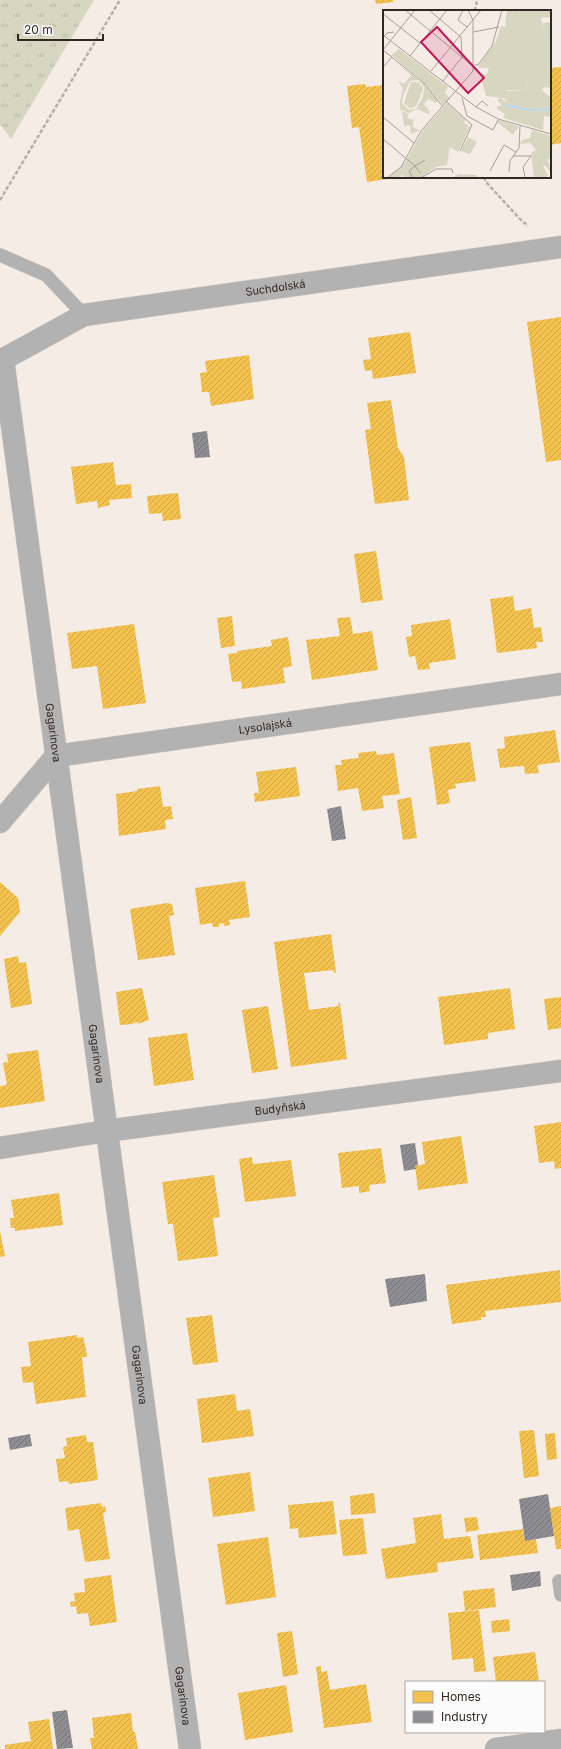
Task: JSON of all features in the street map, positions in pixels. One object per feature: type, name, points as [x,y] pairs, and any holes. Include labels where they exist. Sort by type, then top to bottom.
[{"type":"street","name":"Suchdolská","points":[[1,360],[84,315],[559,248]]},
{"type":"street","name":"Gagarinova","points":[[1,360],[190,1749]]},
{"type":"street","name":"Lysolajská","points":[[56,756],[561,684]]},
{"type":"street","points":[[0,822],[56,756]]},
{"type":"street","name":"Budyňská","points":[[0,1148],[106,1131],[561,1071]]},
{"type":"street","points":[[496,1749],[561,1740]]},
{"type":"lane","points":[[0,255],[46,275],[84,315]]},
{"type":"lane","points":[[559,1581],[561,1595]]},
{"type":"path","points":[[0,200],[120,0]]},
{"type":"path","points":[[475,10],[477,0]]},
{"type":"path","points":[[484,178],[486,182],[520,219],[559,248]]},
{"type":"green space","points":[[0,0],[94,0],[11,139],[0,124]]},
{"type":"building: Homes","points":[[375,0],[393,0],[393,2],[376,4]]},
{"type":"building: Homes","points":[[561,67],[561,143],[551,145],[551,68]]},
{"type":"building: Homes","points":[[365,84],[366,87],[383,85],[383,178],[387,179],[367,182],[359,127],[352,128],[347,86]]},
{"type":"building: Homes","points":[[561,317],[561,460],[546,462],[527,322]]},
{"type":"building: Homes","points":[[410,332],[416,373],[373,379],[372,370],[365,371],[363,360],[371,359],[368,338]]},
{"type":"building: Homes","points":[[249,355],[254,399],[211,406],[209,392],[202,392],[200,373],[207,372],[205,361]]},
{"type":"building: Homes","points":[[391,400],[398,448],[404,457],[409,500],[375,504],[365,430],[371,429],[367,403]]},
{"type":"building: Homes","points":[[113,462],[116,485],[131,484],[132,498],[109,500],[110,505],[98,508],[97,501],[76,504],[71,467]]},
{"type":"building: Homes","points":[[178,493],[181,519],[163,521],[162,513],[149,514],[147,496]]},
{"type":"building: Homes","points":[[376,551],[383,600],[361,603],[354,554]]},
{"type":"building: Homes","points":[[513,596],[515,611],[531,608],[534,628],[541,627],[543,642],[536,642],[537,648],[497,653],[490,599]]},
{"type":"building: Homes","points":[[232,616],[235,646],[221,648],[217,618]]},
{"type":"building: Homes","points":[[350,617],[353,634],[372,631],[378,670],[312,680],[306,640],[340,636],[337,618]]},
{"type":"building: Homes","points":[[450,619],[456,659],[429,663],[430,669],[418,670],[415,656],[409,657],[406,637],[412,636],[411,625]]},
{"type":"building: Homes","points":[[134,624],[146,703],[103,709],[97,666],[72,669],[67,633]]},
{"type":"building: Homes","points":[[288,637],[292,666],[283,668],[285,683],[242,689],[241,681],[232,682],[228,654],[237,653],[237,651],[272,646],[271,640]]},
{"type":"building: Homes","points":[[555,730],[560,762],[537,765],[539,773],[525,774],[524,766],[500,768],[497,749],[505,748],[504,737]]},
{"type":"building: Homes","points":[[470,742],[476,781],[455,784],[456,788],[448,790],[450,803],[437,805],[429,747]]},
{"type":"building: Homes","points":[[376,751],[377,755],[394,753],[400,794],[382,796],[384,808],[362,811],[358,788],[338,791],[335,765],[342,765],[341,760],[359,758],[358,753]]},
{"type":"building: Homes","points":[[296,767],[300,796],[255,802],[254,793],[259,793],[256,772]]},
{"type":"building: Homes","points":[[160,786],[163,807],[171,806],[173,819],[165,820],[166,829],[119,836],[116,794]]},
{"type":"building: Homes","points":[[411,797],[417,838],[403,840],[397,800]]},
{"type":"building: Homes","points":[[245,881],[250,917],[229,920],[230,925],[224,926],[224,923],[219,924],[219,927],[213,927],[212,923],[200,925],[195,888]]},
{"type":"building: Homes","points":[[0,882],[18,898],[20,912],[0,936]]},
{"type":"building: Homes","points":[[167,903],[172,904],[174,915],[169,916],[175,955],[138,960],[130,909]]},
{"type":"building: Homes","points":[[331,934],[336,972],[334,973],[333,970],[304,973],[309,1010],[339,1006],[338,1003],[340,1003],[347,1059],[291,1067],[274,942]]},
{"type":"building: Homes","points":[[18,956],[19,963],[26,962],[32,1004],[11,1008],[4,959]]},
{"type":"building: Homes","points":[[142,988],[149,1020],[138,1024],[138,1022],[120,1025],[116,992]]},
{"type":"building: Homes","points":[[510,988],[515,1029],[488,1033],[488,1039],[444,1045],[438,997]]},
{"type":"building: Homes","points":[[561,997],[561,1028],[548,1030],[544,999]]},
{"type":"building: Homes","points":[[268,1006],[278,1069],[252,1073],[242,1010]]},
{"type":"building: Homes","points":[[187,1033],[194,1080],[154,1086],[148,1038]]},
{"type":"building: Homes","points":[[38,1050],[45,1101],[0,1108],[0,1086],[7,1085],[3,1063],[8,1062],[7,1054]]},
{"type":"building: Homes","points":[[561,1122],[561,1168],[555,1169],[554,1161],[539,1163],[534,1126]]},
{"type":"building: Homes","points":[[461,1136],[468,1183],[418,1190],[415,1166],[425,1164],[422,1142]]},
{"type":"building: Homes","points":[[381,1148],[386,1183],[369,1185],[370,1191],[359,1193],[359,1186],[342,1188],[338,1153]]},
{"type":"building: Homes","points":[[252,1157],[253,1164],[291,1160],[296,1196],[245,1202],[239,1159]]},
{"type":"building: Homes","points":[[214,1175],[220,1217],[213,1218],[218,1256],[178,1261],[173,1224],[168,1224],[162,1182]]},
{"type":"building: Homes","points":[[59,1193],[63,1225],[15,1231],[15,1228],[11,1228],[10,1218],[14,1218],[11,1200]]},
{"type":"building: Homes","points":[[0,1231],[5,1256],[0,1257]]},
{"type":"building: Homes","points":[[560,1270],[561,1302],[485,1311],[486,1317],[481,1317],[481,1320],[452,1324],[446,1285]]},
{"type":"building: Homes","points":[[212,1315],[218,1362],[193,1365],[186,1318]]},
{"type":"building: Homes","points":[[77,1335],[77,1338],[83,1337],[86,1349],[87,1357],[82,1357],[86,1397],[36,1404],[33,1382],[23,1383],[21,1367],[31,1366],[28,1342]]},
{"type":"building: Homes","points":[[235,1394],[237,1411],[250,1409],[254,1436],[202,1443],[197,1399]]},
{"type":"building: Homes","points":[[534,1430],[539,1476],[524,1478],[519,1431]]},
{"type":"building: Homes","points":[[555,1433],[557,1459],[547,1460],[545,1434]]},
{"type":"building: Homes","points":[[86,1435],[87,1442],[93,1442],[98,1480],[69,1484],[68,1481],[59,1482],[56,1459],[65,1458],[63,1447],[67,1446],[66,1438]]},
{"type":"building: Homes","points":[[250,1472],[255,1511],[213,1517],[208,1478]]},
{"type":"building: Homes","points":[[374,1493],[376,1513],[351,1515],[350,1496]]},
{"type":"building: Homes","points":[[333,1501],[337,1534],[299,1538],[298,1528],[290,1529],[288,1505]]},
{"type":"building: Homes","points":[[101,1503],[102,1507],[105,1506],[106,1512],[103,1513],[110,1559],[85,1562],[79,1529],[68,1531],[65,1508]]},
{"type":"building: Homes","points":[[561,1506],[561,1549],[556,1549],[550,1508]]},
{"type":"building: Homes","points":[[441,1514],[444,1539],[470,1536],[474,1558],[437,1563],[438,1572],[386,1579],[381,1549],[416,1543],[413,1518]]},
{"type":"building: Homes","points":[[477,1517],[479,1530],[466,1532],[464,1518]]},
{"type":"building: Homes","points":[[363,1518],[367,1554],[343,1556],[339,1520]]},
{"type":"building: Homes","points":[[523,1529],[525,1541],[536,1539],[538,1553],[480,1560],[477,1535]]},
{"type":"building: Homes","points":[[268,1537],[276,1597],[226,1605],[217,1544]]},
{"type":"building: Homes","points":[[111,1575],[117,1622],[90,1626],[88,1613],[77,1614],[76,1606],[71,1607],[70,1602],[75,1601],[74,1593],[85,1592],[84,1579]]},
{"type":"building: Homes","points":[[494,1588],[496,1607],[465,1611],[463,1591]]},
{"type":"building: Homes","points":[[479,1610],[486,1671],[474,1672],[473,1658],[452,1660],[448,1613]]},
{"type":"building: Homes","points":[[509,1619],[510,1631],[492,1633],[491,1621]]},
{"type":"building: Homes","points":[[292,1631],[298,1674],[283,1677],[277,1633]]},
{"type":"building: Homes","points":[[535,1652],[539,1681],[496,1681],[493,1657]]},
{"type":"building: Homes","points":[[321,1666],[321,1672],[327,1671],[330,1690],[366,1684],[372,1722],[324,1728],[316,1667]]},
{"type":"building: Homes","points":[[286,1685],[293,1732],[245,1740],[238,1693]]},
{"type":"building: Homes","points":[[131,1713],[133,1732],[135,1732],[138,1749],[92,1749],[90,1738],[94,1738],[92,1718]]},
{"type":"building: Homes","points":[[49,1719],[53,1749],[5,1749],[5,1745],[31,1741],[28,1722]]},
{"type":"building: Industry","points":[[207,431],[210,457],[195,458],[192,433]]},
{"type":"building: Industry","points":[[341,806],[346,839],[332,841],[327,809]]},
{"type":"building: Industry","points":[[415,1143],[418,1165],[415,1166],[416,1169],[404,1171],[400,1145]]},
{"type":"building: Industry","points":[[425,1274],[427,1301],[390,1307],[385,1279]]},
{"type":"building: Industry","points":[[30,1434],[32,1446],[10,1450],[8,1438]]},
{"type":"building: Industry","points":[[548,1494],[554,1536],[525,1541],[519,1499]]},
{"type":"building: Industry","points":[[540,1571],[541,1586],[512,1591],[510,1575]]},
{"type":"building: Industry","points":[[67,1710],[73,1748],[57,1749],[52,1712]]}]
